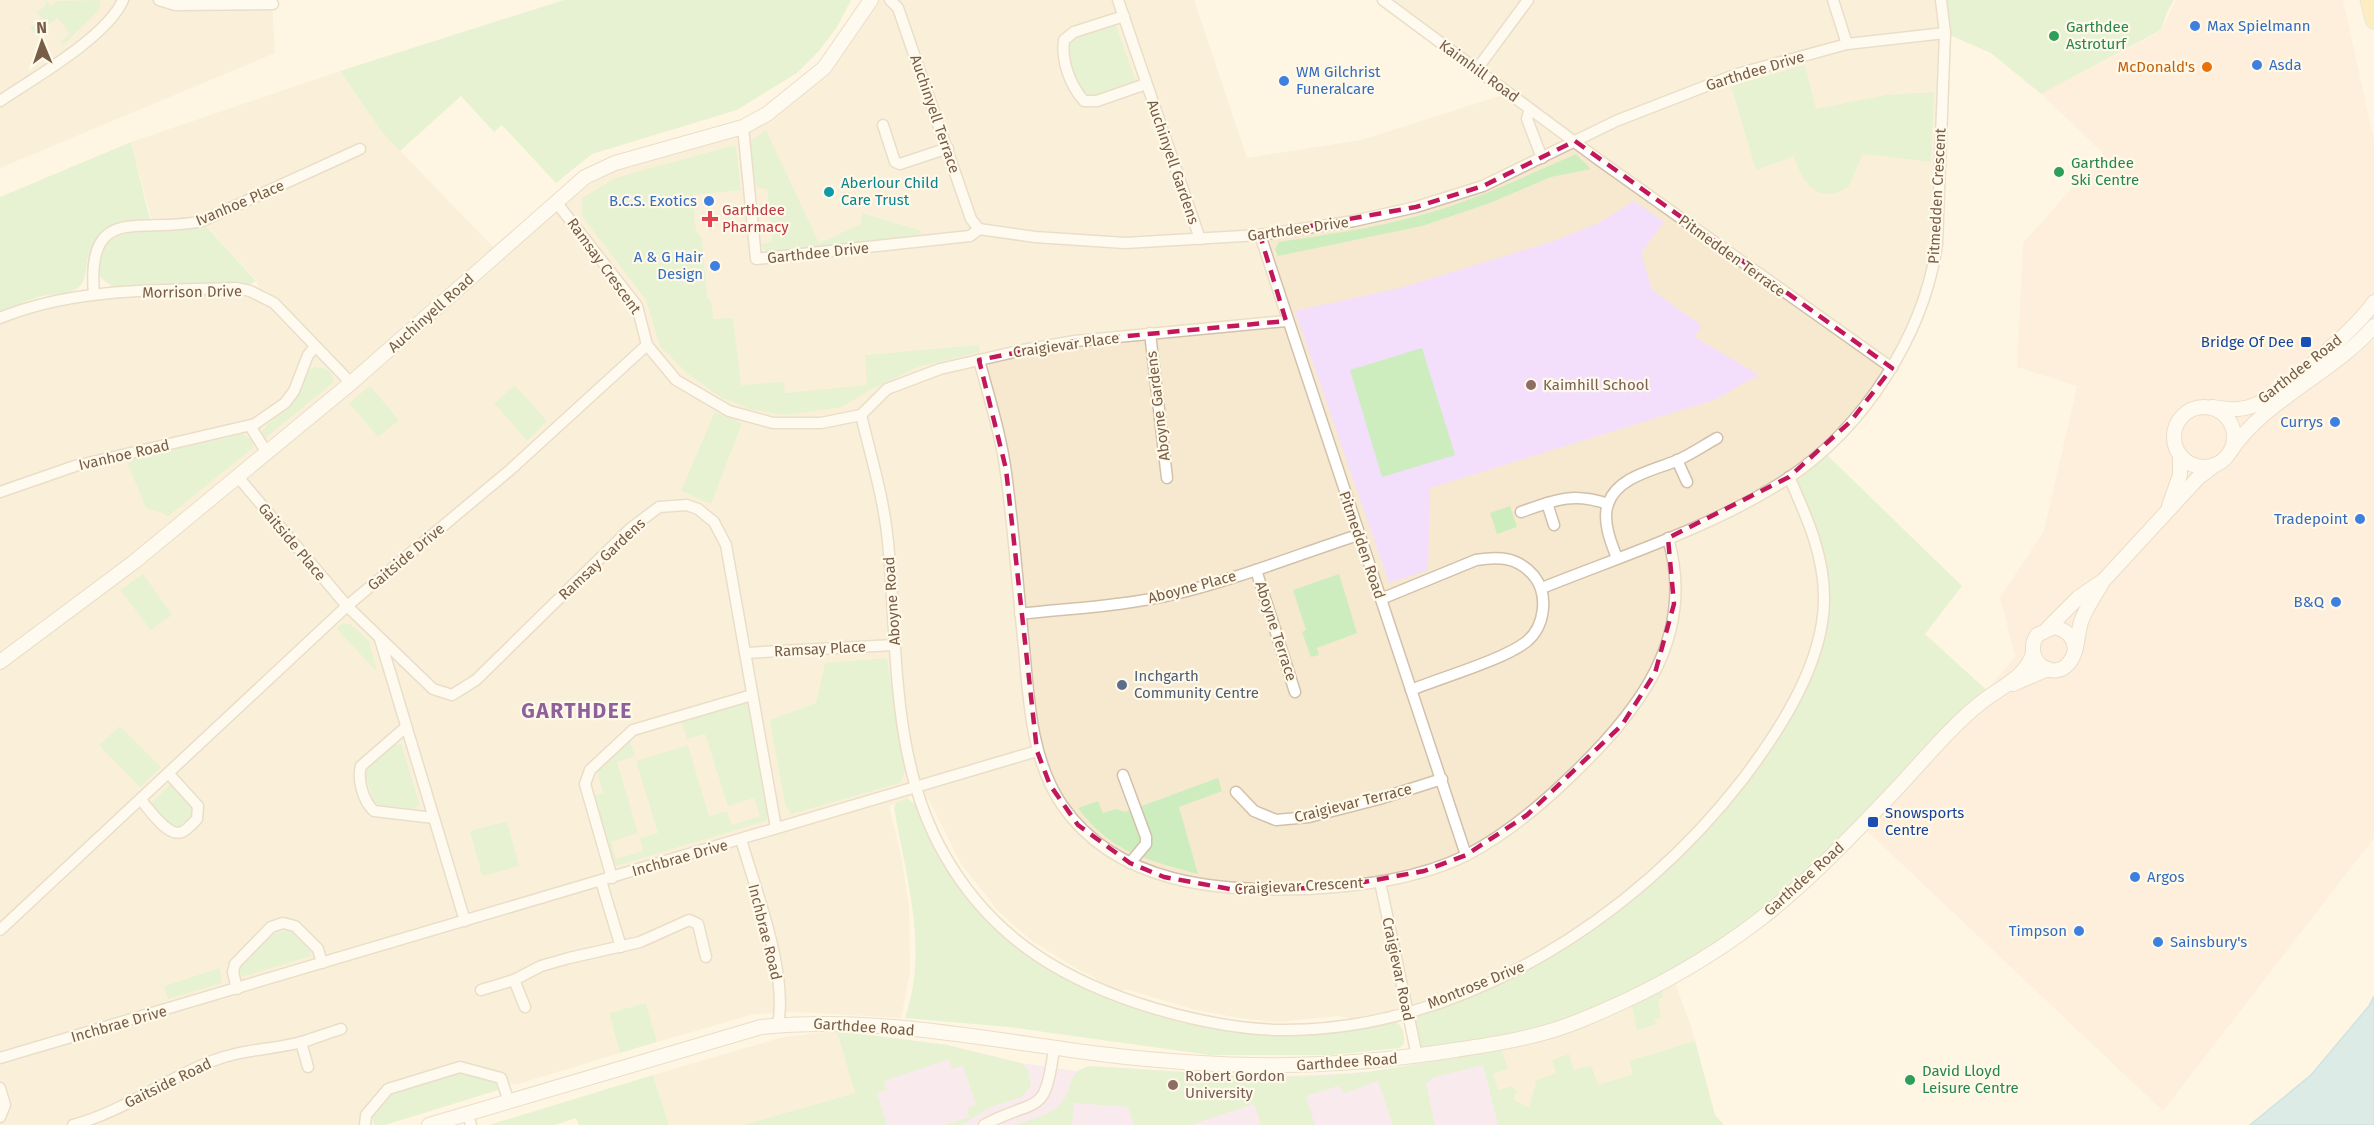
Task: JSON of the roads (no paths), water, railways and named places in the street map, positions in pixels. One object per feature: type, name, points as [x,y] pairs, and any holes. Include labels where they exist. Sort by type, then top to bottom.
[{"type":"main road","points":[[2369,0],[2374,20]]},
{"type":"street","points":[[0,101],[66,57],[117,12],[123,0]]},
{"type":"street","points":[[159,0],[175,5],[244,2],[273,4]]},
{"type":"street","name":"Auchinyell Road","points":[[0,662],[134,562],[238,477],[351,383],[556,202],[599,169],[743,127],[788,99],[824,68],[871,0]]},
{"type":"street","name":"Auchinyell Terrace","points":[[890,0],[898,8],[971,219],[979,228]]},
{"type":"street","name":"Auchinyell Gardens","points":[[1118,0],[1200,240]]},
{"type":"street","name":"Kaimhill Road","points":[[1383,0],[1575,141]]},
{"type":"street","points":[[1477,69],[1528,0]]},
{"type":"street","points":[[1833,0],[1847,44]]},
{"type":"street","name":"Pitmedden Crescent","points":[[1542,588],[1668,538],[1729,510],[1789,477],[1822,451],[1850,422],[1892,368],[1922,304],[1933,271],[1938,218],[1945,33],[1941,0]]},
{"type":"street","name":"Auchinyell Gardens","points":[[1124,16],[1074,32],[1064,40],[1062,55],[1075,91],[1084,100],[1097,101],[1146,84]]},
{"type":"street","name":"Garthdee Drive","points":[[743,127],[756,260],[963,237],[969,236],[979,228],[1035,237],[1125,243],[1200,240],[1260,235],[1354,221],[1416,207],[1483,186],[1660,102],[1737,74],[1847,44],[1945,33]]},
{"type":"street","points":[[1530,109],[1527,119],[1542,159]]},
{"type":"street","points":[[883,125],[895,162],[900,164],[948,148]]},
{"type":"street","name":"Pitmedden Terrace","points":[[1575,141],[1822,321],[1892,368]]},
{"type":"street","name":"Ivanhoe Place","points":[[94,294],[92,268],[94,253],[102,238],[116,230],[129,226],[187,225],[202,221],[360,149]]},
{"type":"street","name":"Ramsay Crescent","points":[[556,202],[638,306],[648,345],[676,380],[729,411],[748,418],[795,424],[861,415]]},
{"type":"street","name":"Pitmedden Road","points":[[1260,235],[1286,321],[1466,855]]},
{"type":"street","name":"Morrison Drive","points":[[0,318],[50,300],[94,294],[236,288],[250,291],[281,309],[314,348],[351,383]]},
{"type":"street","name":"Garthdee Road","points":[[2213,407],[2242,409],[2272,395],[2345,333],[2374,302]]},
{"type":"street","name":"Craigievar Place","points":[[861,415],[888,389],[940,369],[979,360],[1075,341],[1286,321]]},
{"type":"street","name":"Garthdee Road","points":[[2230,452],[2250,425],[2348,352],[2374,326]]},
{"type":"street","name":"Aboyne Gardens","points":[[1150,333],[1167,478]]},
{"type":"street","name":"Gaitside Drive","points":[[0,930],[346,606],[510,470],[648,345]]},
{"type":"street","name":"Ivanhoe Road","points":[[0,492],[75,466],[250,426],[285,403],[294,391],[308,355],[314,348]]},
{"type":"street","name":"Craigievar Crescent","points":[[979,360],[1006,469],[1020,614],[1037,751],[1050,785],[1078,825],[1096,842],[1130,862],[1164,877],[1230,890],[1332,888],[1380,882],[1424,871],[1466,855],[1527,815],[1599,750],[1637,704],[1655,673],[1672,622],[1675,585],[1668,538]]},
{"type":"street","points":[[2104,580],[2079,597],[2034,640],[2033,653],[2040,665],[2048,669],[2066,666],[2075,650],[2085,613],[2104,580],[2165,514],[2198,478],[2230,452],[2235,435],[2233,426],[2228,418],[2213,407],[2195,408],[2180,419],[2174,437],[2180,455],[2178,483],[2165,514]]},
{"type":"street","name":"Aboyne Road","points":[[861,415],[888,539],[894,645],[904,731],[917,789]]},
{"type":"street","points":[[250,426],[267,453]]},
{"type":"street","points":[[1617,558],[1609,538],[1608,504],[1619,489],[1634,477],[1677,460],[1717,438]]},
{"type":"street","points":[[2180,455],[2196,466],[2215,465]]},
{"type":"street","points":[[1677,460],[1687,482]]},
{"type":"street","name":"Gaitside Place","points":[[238,477],[346,606]]},
{"type":"street","name":"Montrose Drive","points":[[917,789],[933,834],[971,896],[1028,950],[1088,986],[1165,1012],[1268,1030],[1320,1028],[1407,1013],[1528,964],[1602,918],[1651,879],[1691,840],[1757,760],[1798,689],[1814,655],[1823,617],[1823,576],[1818,553],[1808,520],[1789,477]]},
{"type":"street","points":[[1521,512],[1566,497],[1586,497],[1608,504]]},
{"type":"street","points":[[1546,503],[1554,525]]},
{"type":"street","name":"Ramsay Gardens","points":[[346,606],[432,689],[452,695],[476,680],[631,528],[659,507],[687,506],[698,509],[714,522],[726,545],[776,828]]},
{"type":"street","name":"Aboyne Place","points":[[1020,614],[1136,602],[1174,594],[1256,570],[1358,535]]},
{"type":"street","points":[[1381,599],[1476,560],[1491,558],[1506,558],[1515,561],[1524,567],[1542,588],[1544,598],[1539,623],[1525,643],[1411,690]]},
{"type":"street","name":"Aboyne Terrace","points":[[1256,570],[1295,692]]},
{"type":"street","points":[[2048,628],[2055,627],[2067,632],[2072,637],[2075,650]]},
{"type":"street","points":[[380,639],[465,921]]},
{"type":"street","name":"Ramsay Place","points":[[746,653],[894,645]]},
{"type":"street","name":"Garthdee Road","points":[[429,1125],[469,1119],[509,1102],[761,1027],[778,1025],[805,1023],[863,1025],[1200,1065],[1264,1066],[1347,1064],[1417,1056],[1509,1041],[1579,1021],[1643,991],[1732,939],[1789,897],[1816,872],[1971,711],[2027,666],[2033,653]]},
{"type":"street","name":"Garthdee Road","points":[[2002,688],[2048,669]]},
{"type":"street","points":[[621,947],[585,784],[590,770],[633,730],[752,695]]},
{"type":"street","points":[[405,727],[361,766],[358,775],[368,806],[374,811],[434,818]]},
{"type":"street","name":"Inchbrae Drive","points":[[0,1058],[776,828],[917,789],[1037,751]]},
{"type":"street","points":[[141,800],[168,830],[176,833],[183,832],[197,819],[198,806],[169,774]]},
{"type":"street","points":[[1123,775],[1146,837],[1146,843],[1130,862]]},
{"type":"street","name":"Craigievar Terrace","points":[[1236,792],[1254,811],[1276,820],[1319,814],[1442,779]]},
{"type":"street","name":"Inchbrae Road","points":[[741,839],[776,964],[781,1014],[778,1025]]},
{"type":"street","name":"Craigievar Road","points":[[1380,882],[1417,1056]]},
{"type":"street","points":[[481,990],[514,980],[560,960],[640,942],[689,920],[698,924],[706,957]]},
{"type":"street","points":[[237,989],[233,972],[235,964],[271,927],[284,923],[295,926],[318,949],[322,963]]},
{"type":"street","points":[[514,980],[525,1007]]},
{"type":"street","name":"Gaitside Road","points":[[73,1125],[97,1117],[171,1078],[214,1060],[254,1048],[301,1042],[341,1029]]},
{"type":"street","points":[[301,1042],[308,1067]]},
{"type":"street","points":[[984,1125],[1036,1104],[1049,1088],[1054,1048]]},
{"type":"street","points":[[365,1125],[366,1115],[388,1089],[460,1066],[501,1078],[509,1102]]},
{"type":"street","points":[[0,1088],[5,1105],[0,1119],[4,1125]]},
{"type":"water","points":[[2374,996],[2374,1125],[2250,1125],[2311,1075],[2369,1006]]},
{"type":"place","name":"Max Spielmann","points":[[2195,26]]},
{"type":"place","name":"Garthdee Astroturf","points":[[2054,36]]},
{"type":"place","name":"Asda","points":[[2257,65]]},
{"type":"place","name":"McDonald's","points":[[2207,67]]},
{"type":"place","name":"WM Gilchrist Funeralcare","points":[[1284,81]]},
{"type":"place","name":"Garthdee Ski Centre","points":[[2059,172]]},
{"type":"place","name":"Aberlour Child Care Trust","points":[[829,192]]},
{"type":"place","name":"B.C.S. Exotics","points":[[709,201]]},
{"type":"place","name":"Garthdee Pharmacy","points":[[710,219]]},
{"type":"place","name":"A & G Hair Design","points":[[715,266]]},
{"type":"place","name":"Bridge Of Dee","points":[[2306,342]]},
{"type":"place","name":"Kaimhill School","points":[[1531,385]]},
{"type":"place","name":"Currys","points":[[2335,422]]},
{"type":"place","name":"Tradepoint","points":[[2360,519]]},
{"type":"place","name":"B&Q","points":[[2336,602]]},
{"type":"place","name":"Inchgarth Community Centre","points":[[1122,685]]},
{"type":"place","name":"Snowsports Centre","points":[[1873,822]]},
{"type":"place","name":"Argos","points":[[2135,877]]},
{"type":"place","name":"Timpson","points":[[2079,931]]},
{"type":"place","name":"Sainsbury's","points":[[2158,942]]},
{"type":"place","name":"David Lloyd Leisure Centre","points":[[1910,1080]]},
{"type":"place","name":"Robert Gordon University","points":[[1173,1085]]},
{"type":"district","name":"GARTHDEE","points":[[577,711]]}]
